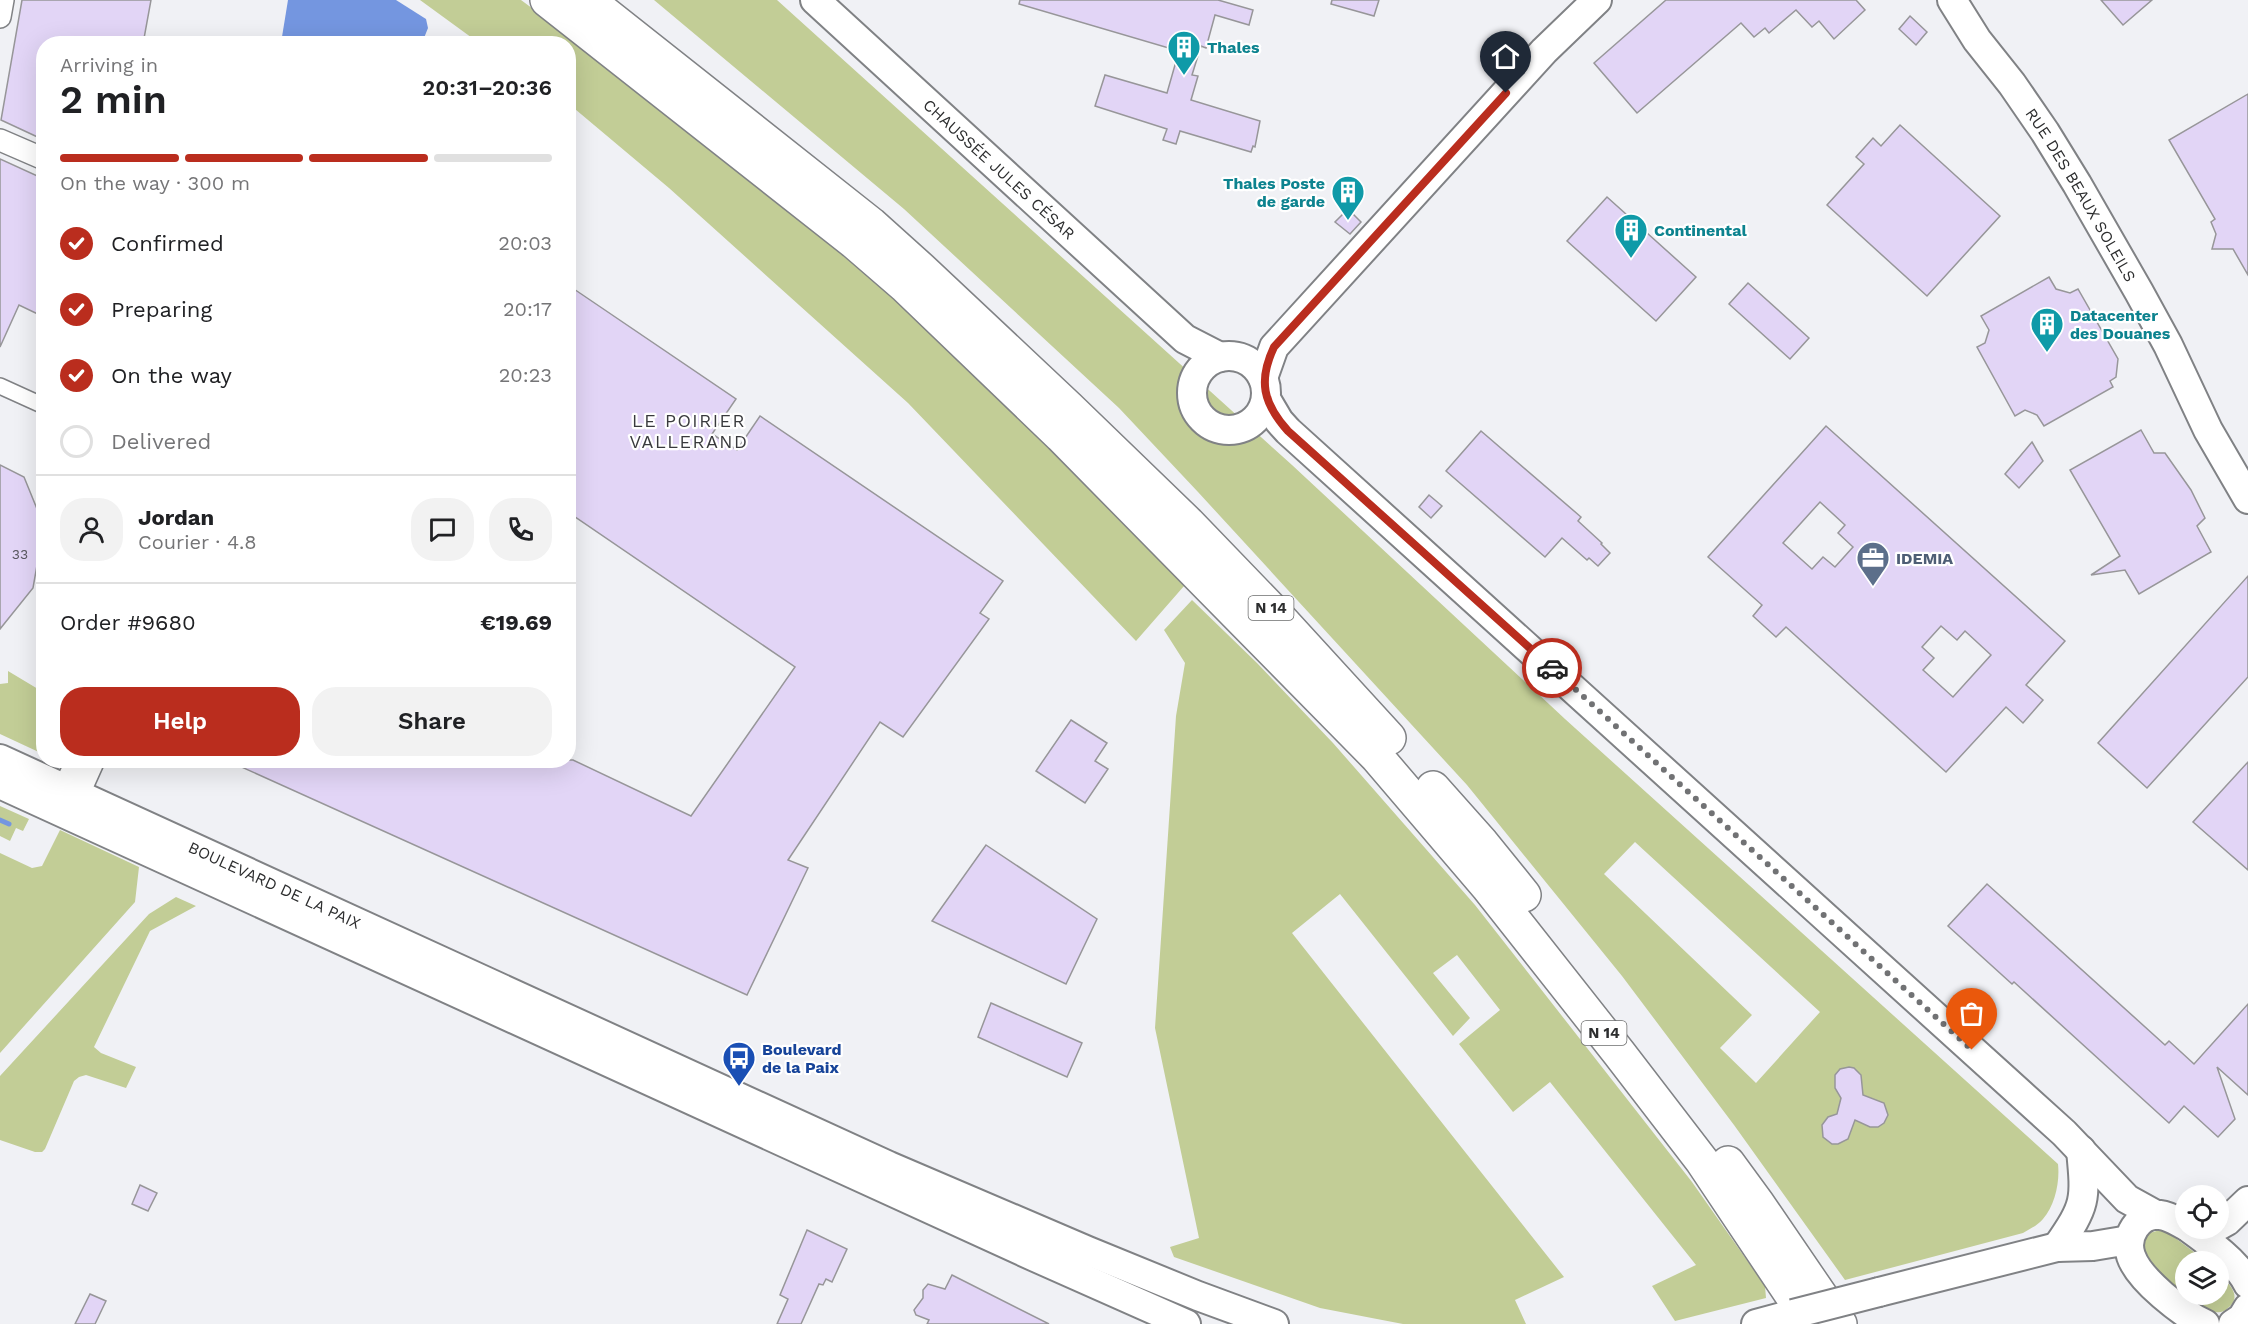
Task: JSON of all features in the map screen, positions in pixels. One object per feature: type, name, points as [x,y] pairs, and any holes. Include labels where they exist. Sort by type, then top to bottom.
[{"type":"highway","name":"N 14","points":[[547,0],[854,242],[906,287],[1061,436],[1377,757],[1488,887],[1702,1161],[1802,1319]]},
{"type":"highway","name":"N 14","points":[[588,0],[871,224],[1068,407],[1270,608],[1482,843],[1546,922],[1758,1204],[1839,1324]]},
{"type":"main road","name":"CHAUSSÉE JULES CÉSAR","points":[[815,0],[1185,339],[1231,358]]},
{"type":"main road","points":[[1185,339],[1190,350],[1195,377],[1192,397],[1196,410],[1203,420],[1213,427],[1224,430],[1236,430],[1251,423],[1263,408],[1264,388],[1274,347],[1544,51],[1597,0]]},
{"type":"main road","name":"RUE DES BEAUX SOLEILS","points":[[1953,0],[1977,40],[2012,84],[2061,158],[2168,345],[2208,430],[2248,500]]},
{"type":"main road","name":"RUE DES BEAUX SOLEILS","points":[[1975,0],[2012,84]]},
{"type":"main road","points":[[1195,377],[1206,364],[1274,347]]},
{"type":"main road","points":[[1231,358],[1255,366],[1279,421],[1288,431],[1890,974],[2081,1150],[2127,1199],[2139,1237],[2162,1293],[2183,1311],[2205,1324]]},
{"type":"main road","points":[[1251,423],[1288,431]]},
{"type":"main road","name":"BOULEVARD DE LA PAIX","points":[[0,759],[67,802],[1186,1324]]},
{"type":"main road","name":"BOULEVARD DE LA PAIX","points":[[0,784],[67,802],[889,1166],[1077,1247],[1274,1324]]},
{"type":"main road","points":[[2058,1247],[2076,1219],[2084,1200],[2081,1150]]},
{"type":"main road","points":[[2229,1219],[2248,1201]]},
{"type":"main road","points":[[1756,1324],[1802,1319],[1880,1292],[2058,1247],[2092,1246],[2139,1237],[2168,1217],[2175,1219]]},
{"type":"main road","points":[[2212,1239],[2247,1271]]},
{"type":"main road","points":[[2233,1324],[2242,1318],[2248,1308]]},
{"type":"street","points":[[0,17],[3,0]]},
{"type":"street","points":[[0,140],[36,156]]},
{"type":"street","points":[[0,387],[36,403]]},
{"type":"street","points":[[67,802],[75,768]]},
{"type":"street","points":[[67,802],[89,768]]},
{"type":"green space","points":[[420,0],[521,0],[570,36],[469,36]]},
{"type":"green space","points":[[654,0],[777,0],[1292,465],[1565,719],[2058,1164],[2056,1193],[2043,1219],[2023,1233],[1845,1280],[1734,1125],[1622,976],[1467,785],[1119,408],[904,209]],"holes":[[[1635,842],[1820,1012],[1756,1083],[1720,1048],[1752,1015],[1604,874]]]},
{"type":"green space","points":[[576,41],[698,131],[872,278],[986,381],[1191,578],[1136,641],[908,403],[669,188],[576,110]]},
{"type":"green space","points":[[1192,600],[1257,663],[1333,743],[1475,905],[1692,1182],[1765,1286],[1766,1298],[1675,1321],[1652,1286],[1696,1265],[1550,1082],[1513,1112],[1459,1044],[1500,1010],[1457,955],[1433,973],[1470,1018],[1453,1036],[1340,894],[1292,933],[1564,1277],[1515,1300],[1526,1324],[1403,1324],[1320,1308],[1174,1257],[1170,1247],[1199,1238],[1155,1028],[1176,716],[1185,663],[1164,630]]},
{"type":"green space","points":[[8,671],[36,688],[36,751],[0,734],[0,684],[8,683]]},
{"type":"green space","points":[[0,806],[29,819],[23,831],[16,828],[10,841],[0,836]]},
{"type":"green space","points":[[60,830],[139,867],[135,902],[0,1053],[0,853],[32,868],[42,866]]},
{"type":"green space","points":[[176,897],[196,906],[150,931],[94,1047],[101,1053],[136,1067],[126,1088],[86,1075],[79,1077],[74,1081],[42,1152],[35,1152],[0,1140],[0,1076],[149,914]]},
{"type":"green space","points":[[2160,1230],[2170,1234],[2193,1251],[2175,1251],[2175,1285],[2150,1261],[2144,1243],[2146,1234]]},
{"type":"green space","points":[[2229,1285],[2233,1290],[2232,1304],[2222,1312],[2211,1311],[2200,1305],[2229,1305]]},
{"type":"water","points":[[288,0],[396,0],[426,19],[428,28],[425,36],[282,36]]},
{"type":"building","points":[[22,0],[151,0],[144,36],[36,36],[36,136],[1,120]]},
{"type":"building","name":"Thales","points":[[1020,0],[1218,0],[1253,10],[1249,25],[1215,15],[1206,48],[1201,46],[1192,75],[1198,76],[1191,100],[1260,121],[1255,147],[1253,146],[1251,152],[1180,131],[1176,144],[1163,140],[1167,129],[1095,106],[1105,75],[1167,93],[1179,51],[1019,4]]},
{"type":"building","points":[[1332,0],[1379,0],[1374,16],[1331,4]]},
{"type":"building","points":[[1666,0],[1856,0],[1865,10],[1834,39],[1819,21],[1812,27],[1796,10],[1769,33],[1765,28],[1754,37],[1741,23],[1637,113],[1594,63]]},
{"type":"building","points":[[2101,0],[2152,0],[2123,25]]},
{"type":"building","points":[[1910,16],[1927,32],[1916,45],[1899,29]]},
{"type":"building","points":[[2248,94],[2248,275],[2233,249],[2212,249],[2216,234],[2211,222],[2215,219],[2169,140]]},
{"type":"building","points":[[1900,125],[2000,216],[1927,296],[1827,205],[1864,164],[1856,157],[1873,138],[1881,146]]},
{"type":"building","points":[[0,159],[36,175],[36,313],[19,305],[0,347]]},
{"type":"building","name":"Continental","points":[[1607,197],[1696,277],[1656,321],[1567,241]]},
{"type":"building","name":"Thales Poste de garde","points":[[1348,209],[1361,222],[1350,234],[1335,222]]},
{"type":"building","name":"Datacenter des Douanes","points":[[2049,277],[2056,289],[2070,293],[2078,289],[2118,359],[2116,377],[2110,381],[2113,387],[2044,426],[2037,415],[2025,410],[2015,416],[1977,347],[1985,343],[1989,330],[1981,316]]},
{"type":"building","points":[[1748,283],[1809,338],[1790,359],[1729,304]]},
{"type":"building","points":[[576,290],[736,399],[712,434],[737,450],[760,416],[1003,581],[980,613],[989,619],[903,737],[880,722],[788,860],[808,868],[747,995],[244,768],[576,768],[576,761],[691,816],[795,667],[576,517]]},
{"type":"building","name":"IDEMIA","points":[[1826,426],[2065,641],[2026,685],[2043,700],[2023,723],[2006,707],[1946,772],[1786,627],[1776,637],[1753,616],[1762,605],[1708,557]],"holes":[[[1820,502],[1845,525],[1838,533],[1853,547],[1835,567],[1823,557],[1812,569],[1783,543]],[[1941,626],[1957,640],[1965,631],[1991,655],[1953,697],[1923,670],[1934,658],[1922,647]]]},
{"type":"building","points":[[2141,430],[2154,453],[2165,453],[2191,490],[2205,518],[2197,526],[2211,552],[2139,594],[2125,570],[2091,575],[2120,556],[2070,470]]},
{"type":"building","points":[[1481,431],[1581,517],[1578,521],[1610,553],[1598,566],[1589,558],[1587,560],[1562,538],[1545,557],[1446,471]]},
{"type":"building","points":[[2032,442],[2043,461],[2019,488],[2005,474]]},
{"type":"building","points":[[0,465],[24,477],[36,506],[36,571],[33,588],[0,629]]},
{"type":"building","points":[[1429,495],[1442,506],[1431,518],[1419,507]]},
{"type":"building","points":[[2248,576],[2248,677],[2147,788],[2098,743]]},
{"type":"building","points":[[1071,720],[1107,743],[1095,761],[1108,769],[1085,803],[1036,771]]},
{"type":"building","points":[[2248,762],[2248,870],[2193,822]]},
{"type":"building","points":[[986,845],[1097,919],[1066,984],[932,921]]},
{"type":"building","points":[[1987,884],[2165,1045],[2169,1041],[2194,1064],[2248,1004],[2248,1095],[2217,1067],[2235,1119],[2218,1137],[2184,1106],[2169,1123],[2014,982],[2012,984],[1948,926]]},
{"type":"building","points":[[991,1003],[1082,1043],[1067,1077],[978,1037]]},
{"type":"building","points":[[1854,1068],[1861,1075],[1863,1095],[1884,1103],[1888,1115],[1884,1123],[1878,1127],[1870,1127],[1855,1120],[1848,1139],[1832,1144],[1823,1137],[1822,1125],[1828,1117],[1837,1114],[1841,1098],[1835,1088],[1835,1075],[1840,1069]]},
{"type":"building","points":[[140,1185],[157,1193],[148,1211],[132,1204]]},
{"type":"building","points":[[807,1230],[847,1249],[832,1282],[826,1279],[823,1285],[819,1284],[801,1324],[777,1324],[788,1299],[780,1295]]},
{"type":"building","points":[[952,1275],[1049,1324],[927,1324],[929,1320],[916,1315],[914,1310],[923,1298],[923,1290],[928,1284],[945,1289]]},
{"type":"building","points":[[90,1294],[106,1301],[95,1324],[75,1324]]},
{"type":"waterway","points":[[0,820],[9,824]]},
{"type":"way so far","points":[[1552,668],[1972,1050]]},
{"type":"place","name":"Thales","points":[[1184,76]]},
{"type":"place","name":"Thales Poste de garde","points":[[1348,221]]},
{"type":"place","name":"Continental","points":[[1631,259]]},
{"type":"place","name":"Datacenter des Douanes","points":[[2047,353]]},
{"type":"place","name":"IDEMIA","points":[[1873,587]]},
{"type":"place","name":"Boulevard de la Paix","points":[[739,1087]]},
{"type":"district","name":"LE POIRIER VALLERAND","points":[[689,431]]},
{"type":"route","points":[[1506,93],[1274,347],[1263,378],[1266,399],[1288,431],[1552,668]]}]
